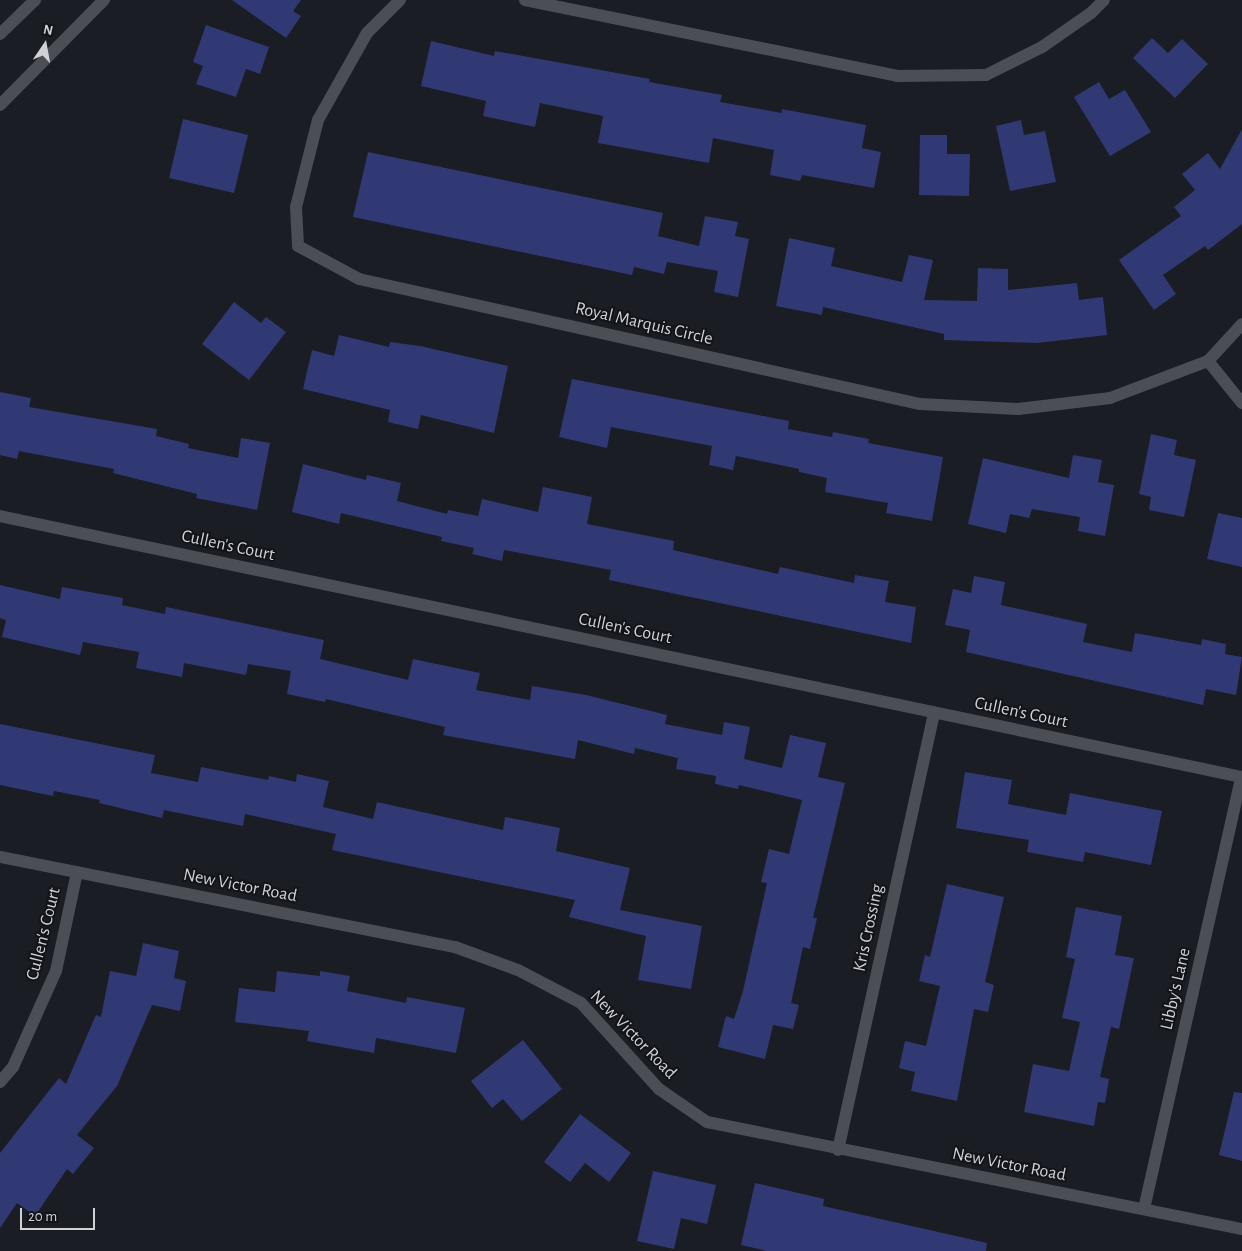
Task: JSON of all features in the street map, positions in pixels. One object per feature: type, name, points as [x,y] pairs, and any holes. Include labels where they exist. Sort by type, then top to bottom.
[{"type":"street","points":[[0,34],[35,0]]},
{"type":"street","points":[[0,105],[104,0]]},
{"type":"street","name":"Royal Marquis Circle","points":[[400,0],[367,33],[318,120],[296,207],[298,246],[359,279],[920,404],[1018,409],[1110,398],[1208,361],[1242,324]]},
{"type":"street","points":[[525,0],[898,76],[986,74],[1042,47],[1092,13],[1104,0]]},
{"type":"street","points":[[1208,361],[1242,403]]},
{"type":"street","name":"Cullen's Court","points":[[0,516],[1242,777]]},
{"type":"street","name":"Kris Crossing","points":[[838,1150],[934,712]]},
{"type":"street","name":"Libby's Lane","points":[[1144,1209],[1242,777]]},
{"type":"street","name":"New Victor Road","points":[[0,856],[455,947],[518,970],[581,1003],[659,1089],[706,1122],[838,1150],[1242,1229]]},
{"type":"street","name":"Cullen's Court","points":[[0,1082],[13,1067],[56,971],[77,872]]},
{"type":"building","points":[[232,0],[301,0],[293,11],[301,16],[286,38]]},
{"type":"building","points":[[206,25],[269,47],[260,74],[246,69],[236,97],[196,84],[203,66],[193,62]]},
{"type":"building","points":[[1152,38],[1168,53],[1182,39],[1208,64],[1175,98],[1133,58]]},
{"type":"building","points":[[431,41],[494,56],[495,51],[650,79],[649,82],[722,95],[720,102],[782,113],[782,109],[866,125],[862,148],[881,152],[874,188],[802,175],[800,181],[770,175],[774,150],[713,138],[709,163],[598,143],[603,116],[540,103],[535,127],[483,116],[486,101],[421,86]]},
{"type":"building","points":[[1099,82],[1109,99],[1125,90],[1151,132],[1110,156],[1074,97]]},
{"type":"building","points":[[183,119],[248,135],[234,193],[169,178]]},
{"type":"building","points":[[1021,120],[1024,135],[1045,131],[1056,182],[1010,191],[996,126]]},
{"type":"building","points":[[1242,129],[1242,224],[1208,250],[1205,246],[1163,275],[1176,294],[1154,310],[1119,260],[1181,216],[1174,207],[1195,190],[1182,174],[1208,153],[1220,169]]},
{"type":"building","points":[[920,135],[947,135],[947,154],[970,154],[969,196],[919,195]]},
{"type":"building","points":[[368,152],[663,213],[658,236],[699,246],[705,216],[738,222],[735,236],[749,239],[738,297],[714,292],[718,271],[667,262],[664,274],[634,267],[632,275],[353,217]]},
{"type":"building","points":[[789,238],[835,248],[831,266],[902,282],[909,255],[933,260],[924,300],[977,301],[978,268],[1008,269],[1008,290],[1077,283],[1079,300],[1103,297],[1107,335],[1037,343],[944,340],[944,334],[823,307],[822,315],[776,306]]},
{"type":"building","points":[[234,302],[261,323],[266,317],[286,332],[249,380],[202,344]]},
{"type":"building","points":[[339,335],[389,347],[390,342],[420,346],[508,366],[494,433],[421,415],[418,429],[388,422],[390,410],[303,389],[312,350],[334,356]]},
{"type":"building","points":[[572,379],[789,421],[788,429],[832,437],[833,432],[869,439],[868,443],[943,457],[932,521],[886,513],[888,503],[825,492],[827,478],[799,472],[799,469],[736,456],[733,470],[709,465],[712,446],[611,427],[607,448],[559,437]]},
{"type":"building","points":[[0,392],[31,398],[29,407],[157,429],[156,436],[189,444],[188,448],[238,458],[241,438],[270,443],[257,510],[196,498],[197,494],[113,473],[114,469],[19,451],[17,459],[0,455]]},
{"type":"building","points":[[1151,434],[1177,440],[1174,455],[1196,460],[1184,517],[1149,510],[1151,497],[1139,494]]},
{"type":"building","points":[[1073,455],[1102,460],[1098,482],[1114,485],[1105,536],[1078,531],[1080,517],[1032,509],[1029,518],[1010,514],[1006,533],[968,524],[983,458],[1069,478]]},
{"type":"building","points":[[303,464],[366,480],[367,475],[401,483],[397,501],[447,514],[448,510],[478,516],[482,499],[538,512],[543,487],[592,497],[587,524],[674,541],[673,550],[778,574],[780,567],[854,583],[855,575],[889,581],[885,602],[916,607],[911,643],[609,580],[611,570],[504,550],[502,561],[472,554],[474,548],[441,541],[442,537],[341,513],[339,524],[292,512]]},
{"type":"building","points":[[1218,513],[1242,518],[1242,567],[1207,559]]},
{"type":"building","points":[[974,576],[1005,582],[1001,605],[1087,624],[1083,642],[1132,652],[1135,633],[1201,645],[1202,639],[1226,644],[1225,654],[1242,657],[1236,695],[1206,689],[1203,705],[966,652],[970,630],[945,625],[953,589],[971,593]]},
{"type":"building","points":[[0,585],[60,599],[62,587],[123,598],[122,605],[165,614],[166,607],[324,640],[320,659],[408,680],[413,659],[480,673],[476,690],[530,700],[532,686],[586,695],[667,715],[665,724],[722,735],[724,722],[750,727],[744,759],[782,768],[790,735],[826,743],[818,777],[845,783],[813,918],[817,918],[810,949],[803,947],[791,1003],[799,1005],[793,1029],[773,1025],[765,1059],[718,1047],[726,1016],[734,1019],[743,991],[767,883],[761,882],[769,849],[789,854],[802,800],[739,785],[738,789],[715,784],[716,776],[676,769],[678,758],[635,748],[634,754],[578,740],[575,759],[443,735],[445,727],[326,699],[325,702],[287,694],[291,671],[248,664],[246,675],[184,663],[182,677],[136,668],[139,652],[83,642],[80,655],[2,637],[6,620],[0,618]]},
{"type":"building","points":[[0,724],[155,755],[151,773],[198,782],[201,767],[268,780],[269,776],[296,782],[297,774],[329,781],[323,807],[373,819],[377,802],[503,830],[505,817],[560,828],[556,851],[630,868],[620,910],[702,926],[691,989],[638,980],[646,936],[569,917],[575,900],[332,850],[336,834],[245,814],[243,826],[164,810],[162,818],[99,803],[100,800],[54,791],[53,796],[0,785]]},
{"type":"building","points":[[965,772],[1012,780],[1008,804],[1066,815],[1070,793],[1162,811],[1151,865],[1085,852],[1083,862],[1027,852],[1029,840],[956,828]]},
{"type":"building","points":[[947,884],[1004,897],[985,982],[994,985],[988,1012],[974,1009],[957,1101],[911,1091],[915,1072],[899,1068],[905,1041],[926,1046],[940,986],[919,981],[925,955],[930,957]]},
{"type":"building","points":[[1076,907],[1122,916],[1115,955],[1134,958],[1119,1029],[1111,1027],[1100,1077],[1109,1079],[1105,1103],[1098,1102],[1094,1126],[1024,1112],[1033,1064],[1069,1071],[1080,1022],[1062,1018],[1075,959],[1066,957]]},
{"type":"building","points":[[143,943],[179,951],[174,978],[186,981],[180,1011],[152,1005],[117,1086],[77,1135],[94,1148],[73,1174],[67,1169],[35,1216],[17,1203],[0,1228],[0,1153],[59,1078],[66,1084],[96,1015],[101,1017],[110,971],[136,976]]},
{"type":"building","points":[[277,971],[320,976],[320,971],[350,976],[347,991],[406,1003],[407,997],[465,1008],[456,1053],[376,1038],[374,1053],[307,1041],[309,1031],[235,1022],[239,988],[275,992]]},
{"type":"building","points":[[523,1040],[562,1089],[522,1121],[503,1099],[492,1108],[471,1081]]},
{"type":"building","points":[[1234,1092],[1242,1093],[1242,1161],[1219,1155]]},
{"type":"building","points":[[580,1114],[631,1153],[609,1182],[585,1163],[570,1182],[544,1162]]},
{"type":"building","points":[[653,1171],[716,1185],[707,1224],[681,1218],[674,1249],[637,1241]]},
{"type":"building","points":[[755,1183],[824,1199],[823,1206],[987,1243],[986,1251],[767,1251],[741,1245]]}]
